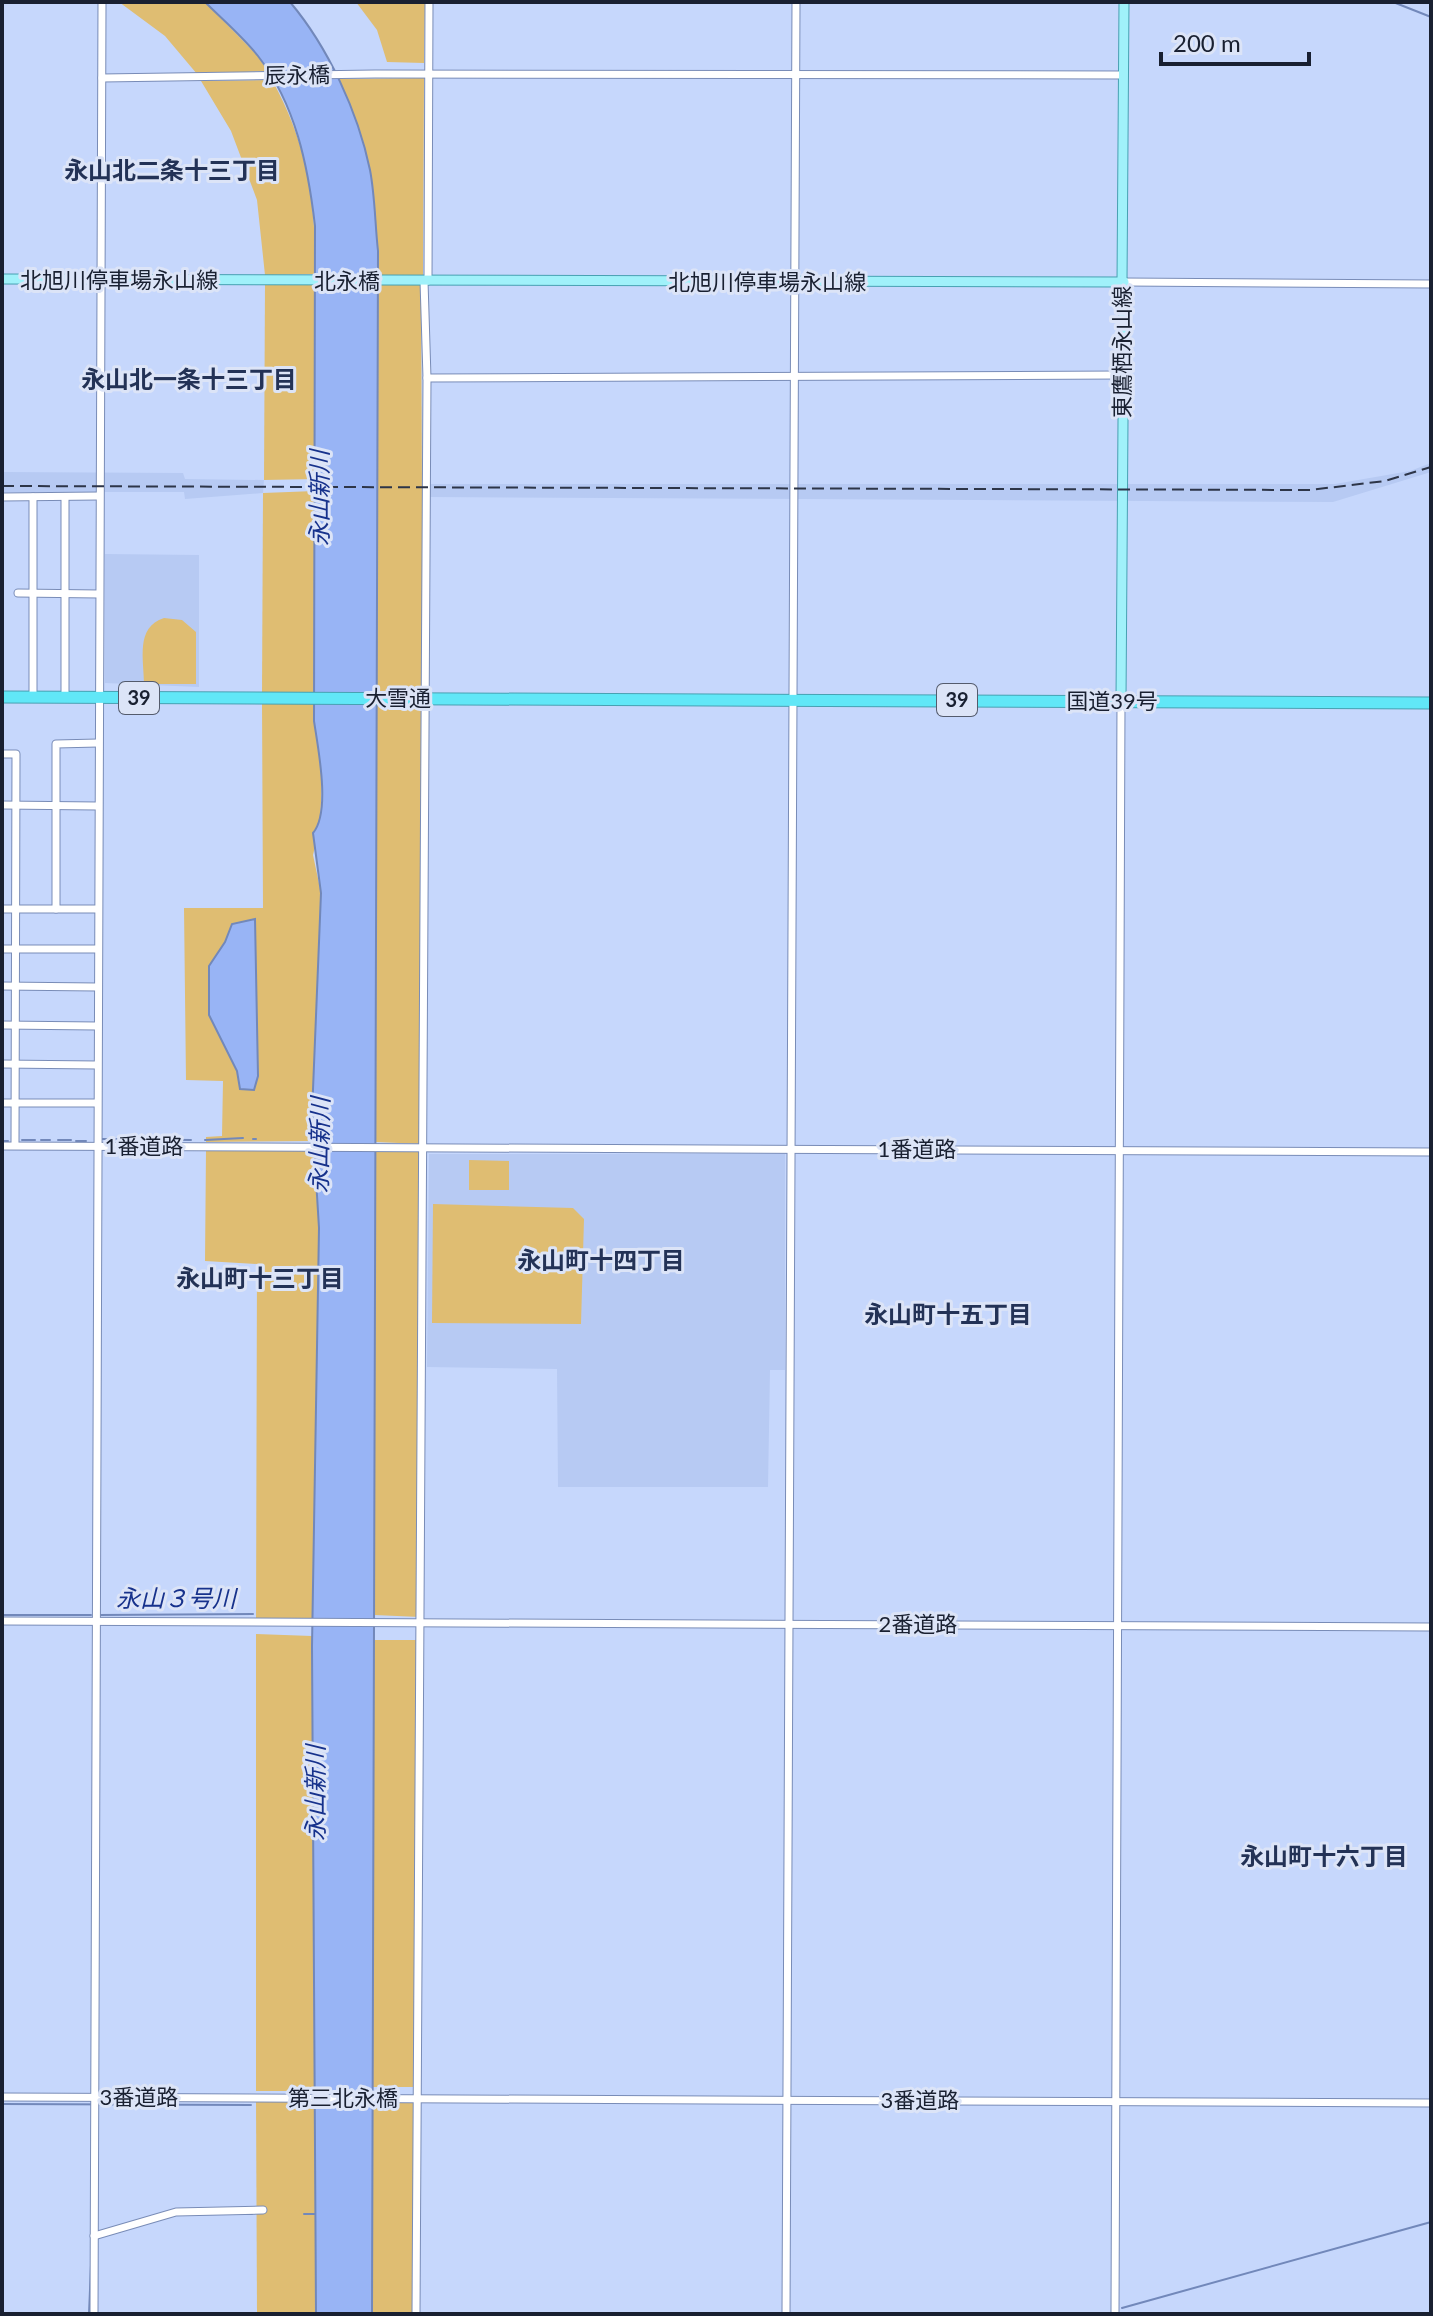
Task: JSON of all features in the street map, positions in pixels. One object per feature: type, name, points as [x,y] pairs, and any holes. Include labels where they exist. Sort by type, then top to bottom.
[{"type":"highway","name":"大雪通","points":[[2,697],[794,699]]},
{"type":"highway","name":"国道39号","points":[[794,699],[1431,703]]},
{"type":"main road","name":"東鷹栖永山線","points":[[1121,701],[1124,2]]},
{"type":"main road","name":"北旭川停車場永山線","points":[[2,279],[284,280]]},
{"type":"main road","name":"北永橋","points":[[284,280],[411,281]]},
{"type":"main road","name":"北旭川停車場永山線","points":[[411,281],[1123,282]]},
{"type":"street","points":[[94,2314],[102,2]]},
{"type":"street","points":[[416,2314],[413,2098],[420,1622],[429,2]]},
{"type":"street","points":[[786,2314],[796,2]]},
{"type":"street","name":"辰永橋","points":[[102,78],[375,74],[1123,75]]},
{"type":"street","points":[[1123,282],[1431,284]]},
{"type":"street","points":[[427,378],[795,379],[1122,375]]},
{"type":"street","points":[[2,497],[99,496]]},
{"type":"street","points":[[33,497],[33,697]]},
{"type":"street","points":[[65,497],[65,697]]},
{"type":"street","points":[[18,593],[99,594]]},
{"type":"street","points":[[1115,2314],[1121,701]]},
{"type":"street","points":[[56,909],[56,744],[98,743]]},
{"type":"street","points":[[2,754],[16,754],[15,1145]]},
{"type":"street","points":[[2,805],[97,806]]},
{"type":"street","points":[[2,909],[98,909]]},
{"type":"street","points":[[2,949],[97,949]]},
{"type":"street","points":[[2,986],[97,987]]},
{"type":"street","points":[[2,1025],[97,1026]]},
{"type":"street","points":[[2,1064],[97,1065]]},
{"type":"street","points":[[2,1103],[97,1103]]},
{"type":"street","name":"1番道路","points":[[2,1146],[1431,1152]]},
{"type":"street","points":[[2,1621],[95,1621]]},
{"type":"street","name":"2番道路","points":[[95,1621],[1431,1627]]},
{"type":"street","name":"3番道路","points":[[2,2097],[94,2102],[276,2097]]},
{"type":"street","name":"第三北永橋","points":[[276,2097],[413,2098]]},
{"type":"street","name":"3番道路","points":[[413,2098],[1431,2103]]},
{"type":"street","points":[[94,2236],[176,2212],[263,2210]]},
{"type":"shaded area","points":[[119,2],[205,2],[259,57],[267,71],[197,74],[165,36]]},
{"type":"shaded area","points":[[356,2],[425,2],[424,63],[387,62],[377,30]]},
{"type":"shaded area","points":[[424,78],[423,277],[378,276],[370,170],[336,79]]},
{"type":"shaded area","points":[[272,80],[294,127],[307,174],[314,222],[316,274],[265,275],[257,200],[231,131],[201,81]]},
{"type":"shaded area","points":[[265,284],[316,285],[316,479],[264,480]]},
{"type":"shaded area","points":[[421,284],[423,695],[376,693],[378,285]]},
{"type":"shaded area","points":[[1431,463],[1431,472],[1333,502],[429,497],[429,484],[1335,484],[1410,471]]},
{"type":"shaded area","points":[[2,472],[183,473],[185,479],[264,480],[263,493],[185,499],[184,492],[2,492]]},
{"type":"shaded area","points":[[315,491],[315,692],[262,693],[263,493]]},
{"type":"shaded area","points":[[105,554],[199,555],[199,687],[105,683]]},
{"type":"shaded area","points":[[164,618],[182,620],[196,632],[196,684],[144,684],[145,637],[155,622]]},
{"type":"shaded area","points":[[376,701],[423,702],[423,1144],[375,1142]]},
{"type":"shaded area","points":[[262,702],[315,702],[322,777],[320,825],[313,855],[321,893],[313,1141],[206,1142],[206,1137],[222,1136],[223,1081],[186,1080],[184,908],[263,908]]},
{"type":"shaded area","points":[[206,1150],[313,1150],[319,1228],[312,1626],[256,1626],[257,1264],[205,1261]]},
{"type":"shaded area","points":[[375,1151],[423,1151],[420,1617],[374,1615]]},
{"type":"shaded area","points":[[429,1154],[785,1154],[785,1370],[770,1370],[768,1487],[558,1487],[557,1369],[427,1367]]},
{"type":"shaded area","points":[[469,1160],[509,1161],[509,1190],[469,1190]]},
{"type":"shaded area","points":[[433,1204],[573,1208],[584,1219],[581,1324],[432,1323]]},
{"type":"shaded area","points":[[256,1634],[312,1636],[315,2091],[256,2091]]},
{"type":"shaded area","points":[[374,1640],[420,1640],[417,2087],[372,2087]]},
{"type":"shaded area","points":[[256,2100],[315,2101],[316,2314],[257,2314]]},
{"type":"shaded area","points":[[372,2101],[417,2102],[416,2314],[372,2314]]},
{"type":"water","name":"永山新川","points":[[205,2],[290,2],[304,20],[340,81],[358,126],[372,180],[378,251],[372,2314],[316,2314],[312,1646],[319,1228],[312,1114],[321,893],[313,833],[318,823],[322,795],[314,721],[315,226],[304,159],[282,95],[258,56]]},
{"type":"water","points":[[255,919],[258,1076],[254,1090],[240,1089],[237,1071],[209,1015],[209,966],[225,942],[232,924]]},
{"type":"waterway","points":[[1393,2],[1431,17]]},
{"type":"waterway","points":[[205,1140],[243,1138]]},
{"type":"waterway","points":[[101,1139],[191,1140]]},
{"type":"waterway","points":[[22,1140],[35,1140]]},
{"type":"waterway","points":[[41,1140],[50,1140]]},
{"type":"waterway","points":[[58,1140],[71,1140]]},
{"type":"waterway","points":[[2,1141],[8,1141]]},
{"type":"waterway","points":[[76,1141],[86,1141]]},
{"type":"waterway","name":"永山３号川","points":[[99,1615],[253,1614]]},
{"type":"waterway","name":"永山３号川","points":[[2,1615],[91,1615]]},
{"type":"waterway","points":[[2,2104],[251,2105]]},
{"type":"waterway","points":[[234,2214],[252,2214]]},
{"type":"waterway","points":[[304,2214],[315,2214]]},
{"type":"waterway","points":[[1122,2308],[1431,2222]]},
{"type":"waterway","points":[[89,2314],[92,2241]]},
{"type":"railway","points":[[2,486],[1310,490],[1385,481],[1431,467]]},
{"type":"district","name":"永山北二条十三丁目","points":[[172,171]]},
{"type":"district","name":"永山北一条十三丁目","points":[[189,380]]},
{"type":"district","name":"永山町十四丁目","points":[[601,1261]]},
{"type":"district","name":"永山町十三丁目","points":[[260,1279]]},
{"type":"district","name":"永山町十五丁目","points":[[948,1315]]},
{"type":"district","name":"永山町十六丁目","points":[[1324,1857]]}]
